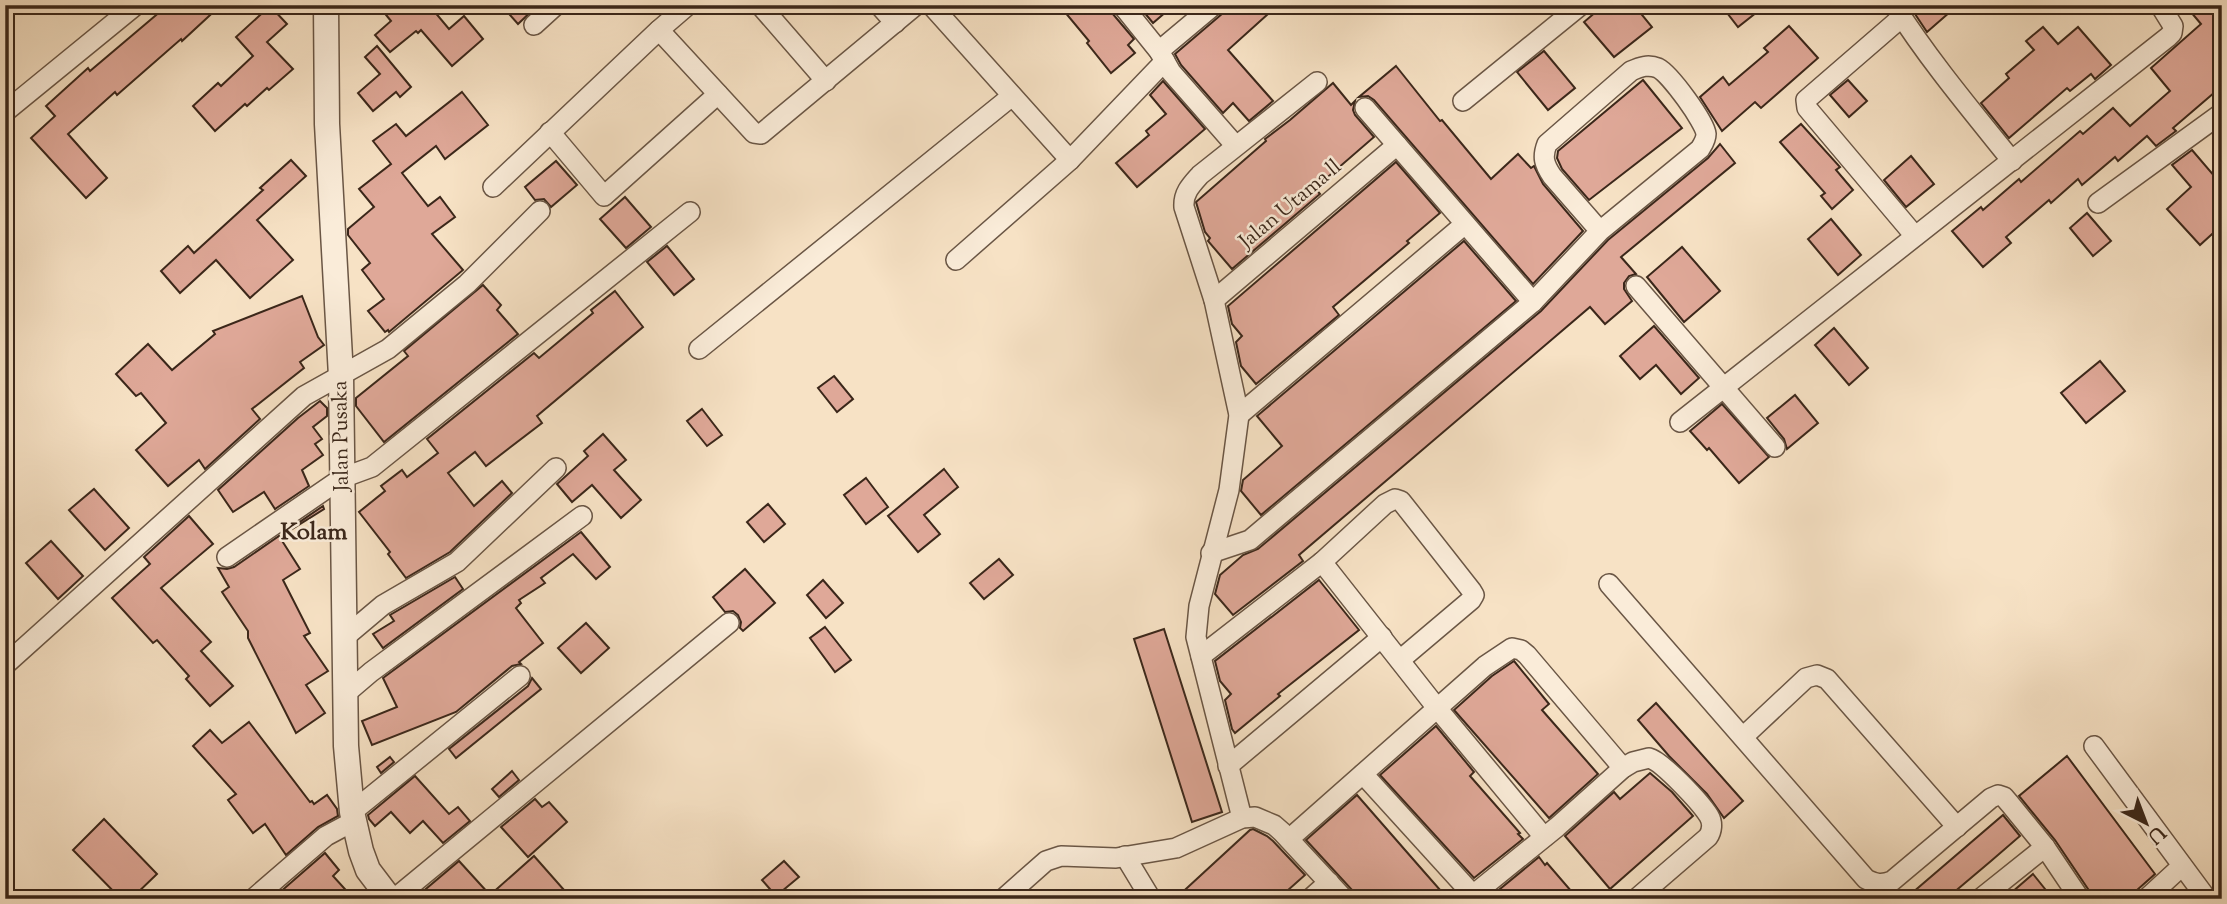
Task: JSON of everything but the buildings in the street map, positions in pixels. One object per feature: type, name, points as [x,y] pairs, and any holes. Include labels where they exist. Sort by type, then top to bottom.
[{"type":"street","points":[[5,112],[136,5]]},
{"type":"street","name":"Jalan Pusaka","points":[[326,5],[327,124],[341,376],[346,746],[353,817],[360,851],[369,870],[392,899]]},
{"type":"street","points":[[534,25],[556,5]]},
{"type":"street","points":[[493,187],[688,5]]},
{"type":"street","points":[[760,5],[826,81]]},
{"type":"street","points":[[879,5],[895,23]]},
{"type":"street","points":[[659,30],[754,133],[761,134],[916,5]]},
{"type":"street","points":[[931,5],[1070,160]]},
{"type":"street","points":[[1122,5],[1162,56],[1171,72],[1235,145]]},
{"type":"street","points":[[956,260],[1070,160],[1162,56],[1214,5]]},
{"type":"street","points":[[1464,101],[1581,5]]},
{"type":"street","points":[[1680,422],[2172,33],[2173,26],[2160,5]]},
{"type":"street","points":[[1915,236],[1807,108],[1806,100],[1898,11],[1956,92],[2012,161]]},
{"type":"street","points":[[1211,553],[1250,540],[1533,302],[1600,230],[1700,149],[1706,139],[1704,126],[1671,80],[1657,68],[1648,66],[1631,71],[1547,144],[1543,155],[1552,176],[1600,230]]},
{"type":"street","points":[[1242,818],[1196,637],[1199,606],[1229,489],[1239,415],[1214,300],[1184,207],[1184,198],[1200,175],[1317,82]]},
{"type":"street","points":[[550,132],[604,196],[718,94]]},
{"type":"street","points":[[699,349],[1012,96]]},
{"type":"street","points":[[1365,108],[1533,302]]},
{"type":"street","points":[[2098,204],[2222,113]]},
{"type":"street","name":"Jalan Utama ll","points":[[1214,300],[1397,145]]},
{"type":"street","points":[[5,666],[304,396],[387,349],[467,284],[540,211]]},
{"type":"street","points":[[227,557],[342,478],[372,467],[690,212]]},
{"type":"street","points":[[1239,415],[1465,224]]},
{"type":"street","points":[[1636,286],[1775,447]]},
{"type":"street","points":[[345,637],[383,605],[457,562],[556,468]]},
{"type":"street","points":[[1201,656],[1322,562],[1385,504],[1395,499],[1401,501],[1474,595],[1399,660]]},
{"type":"street","points":[[344,695],[371,672],[582,516]]},
{"type":"street","points":[[1322,562],[1437,708],[1544,837]]},
{"type":"street","points":[[1609,584],[1866,878],[1876,884],[1892,881],[1998,795],[2004,797],[2045,847],[2080,899]]},
{"type":"street","points":[[392,899],[729,622]]},
{"type":"street","points":[[1228,766],[1382,637]]},
{"type":"street","points":[[1289,839],[1485,666],[1502,653],[1516,648],[1528,655],[1623,768]]},
{"type":"street","points":[[1743,737],[1806,678],[1817,675],[1828,679],[1957,827]]},
{"type":"street","points":[[253,899],[520,676]]},
{"type":"street","points":[[2094,746],[2207,899]]},
{"type":"street","points":[[1363,774],[1471,897],[1623,768],[1643,759],[1653,758],[1710,818],[1711,826],[1708,837],[1636,899]]},
{"type":"street","points":[[1003,899],[1046,861],[1056,857],[1125,856],[1176,848],[1242,818],[1255,817],[1275,825],[1344,899]]},
{"type":"street","points":[[1980,899],[2045,847]]},
{"type":"street","points":[[1125,856],[1152,899]]},
{"type":"street","points":[[2146,899],[2182,866]]},
{"type":"street","points":[[1310,899],[1329,882]]},
{"type":"district","name":"Kolam","points":[[314,533]]}]
